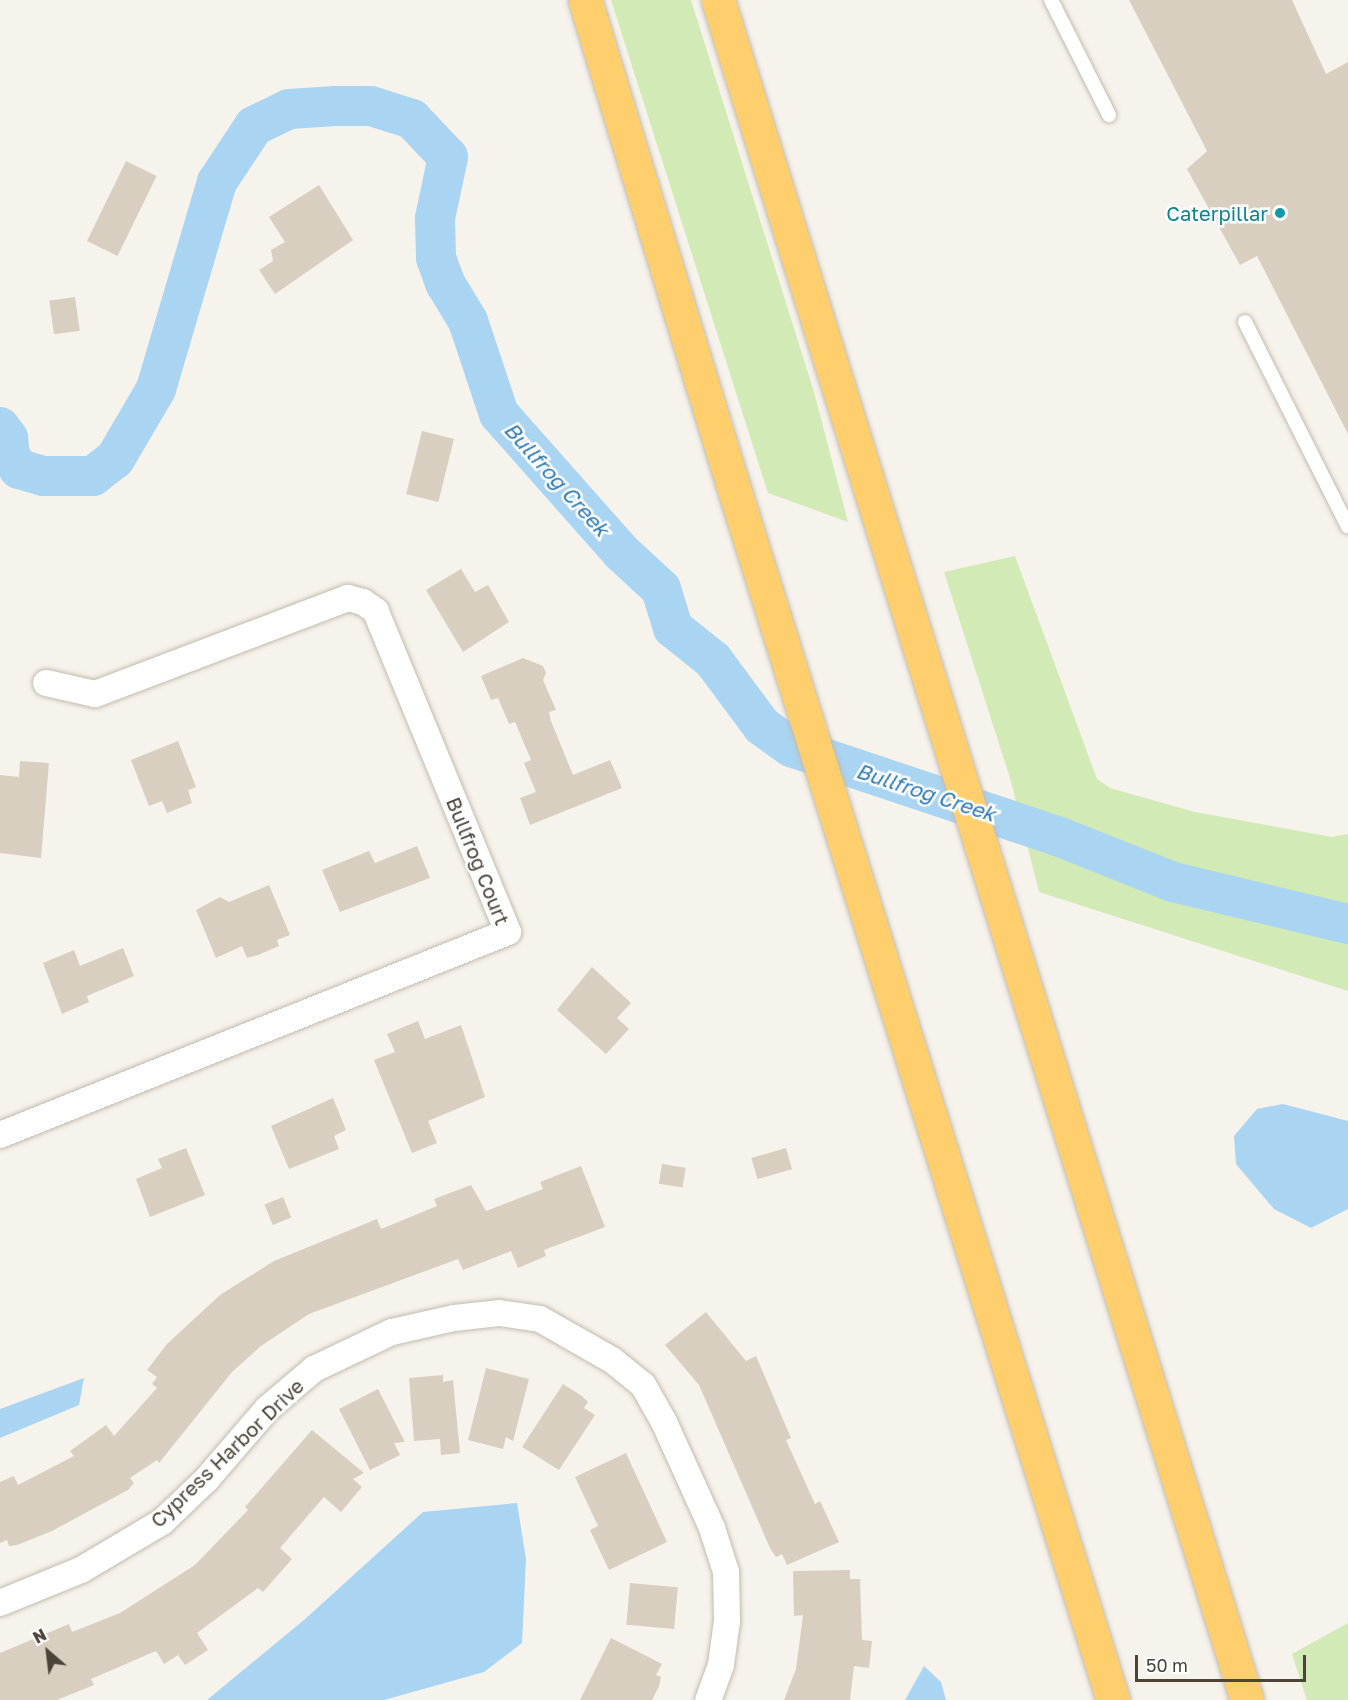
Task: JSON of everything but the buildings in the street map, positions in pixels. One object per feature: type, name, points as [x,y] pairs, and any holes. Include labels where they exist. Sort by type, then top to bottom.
[{"type":"highway","points":[[585,0],[731,479],[1113,1700]]},
{"type":"highway","points":[[718,0],[1247,1700]]},
{"type":"street","name":"Bullfrog Court","points":[[0,1135],[508,932],[376,610],[363,602],[348,598],[95,694],[46,683]]},
{"type":"street","name":"Cypress Harbor Drive","points":[[0,1603],[81,1570],[162,1522],[206,1480],[267,1409],[314,1369],[392,1332],[454,1317],[499,1313],[540,1319],[612,1360],[643,1385],[664,1422],[712,1528],[726,1572],[727,1621],[721,1665],[708,1700]]},
{"type":"lane","points":[[1051,0],[1109,115]]},
{"type":"lane","points":[[1245,322],[1348,527]]},
{"type":"green space","points":[[611,0],[691,0],[814,392],[848,522],[768,493]]},
{"type":"green space","points":[[1015,556],[1097,779],[1110,788],[1195,812],[1332,837],[1348,834],[1348,991],[1039,892],[1010,778],[944,572]]},
{"type":"green space","points":[[1348,1623],[1348,1700],[1307,1700],[1292,1654]]},
{"type":"water","points":[[1283,1104],[1348,1121],[1348,1209],[1311,1228],[1274,1209],[1236,1164],[1234,1136],[1257,1109]]},
{"type":"water","points":[[84,1378],[79,1405],[0,1438],[0,1409]]},
{"type":"water","points":[[517,1503],[526,1559],[522,1643],[484,1672],[384,1700],[207,1700],[304,1620],[423,1512]]},
{"type":"water","points":[[924,1666],[941,1682],[946,1700],[905,1700]]},
{"type":"waterway","name":"Bullfrog Creek","points":[[0,427],[8,438],[10,456],[19,469],[43,476],[93,476],[115,459],[156,389],[217,182],[254,126],[289,109],[336,106],[371,106],[412,119],[448,157],[435,218],[436,258],[445,283],[468,321],[499,414],[620,551],[661,589],[673,628],[713,660],[762,726],[791,747],[1060,837],[1173,882],[1348,924]]},
{"type":"place","name":"Caterpillar","points":[[1280,213]]}]
